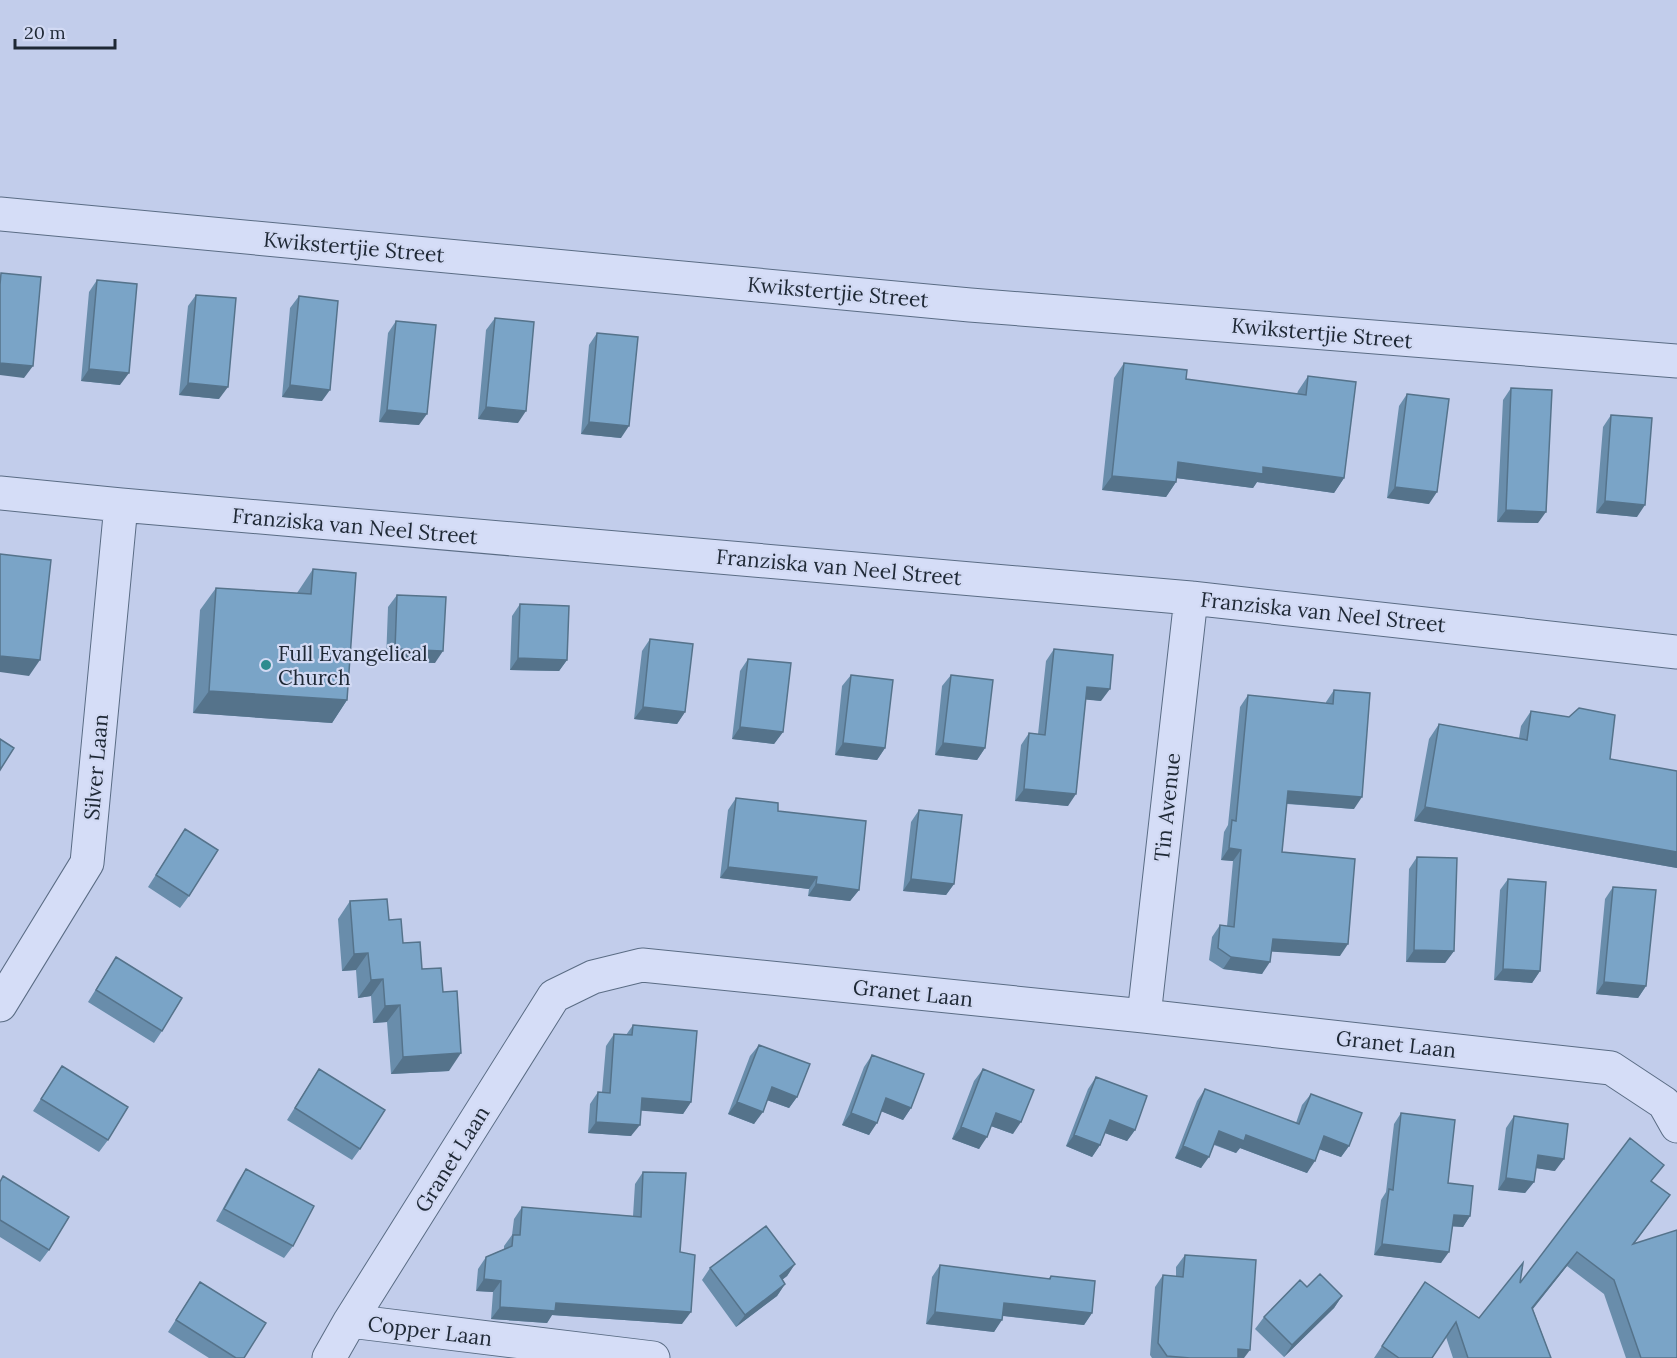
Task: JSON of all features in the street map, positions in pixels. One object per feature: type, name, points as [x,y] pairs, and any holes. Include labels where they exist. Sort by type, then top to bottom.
[{"type":"street","name":"Kwikstertjie Street","points":[[0,214],[970,305],[1677,361]]},
{"type":"street","name":"Franziska van Neel Street","points":[[0,493],[121,506],[1191,598],[1677,652]]},
{"type":"street","name":"Silver Laan","points":[[0,1005],[87,863],[121,506]]},
{"type":"street","name":"Tin Avenue","points":[[1144,1016],[1191,598]]},
{"type":"street","name":"Granet Laan","points":[[329,1358],[554,996],[593,977],[642,965],[1144,1016],[1611,1068],[1664,1103],[1677,1126]]},
{"type":"street","name":"Copper Laan","points":[[350,1321],[653,1358]]},
{"type":"building","points":[[1,273],[41,277],[33,366],[0,363]]},
{"type":"building","points":[[97,280],[137,284],[129,373],[89,369]]},
{"type":"building","points":[[196,295],[236,298],[228,387],[188,383]]},
{"type":"building","points":[[299,296],[338,301],[330,390],[290,385]]},
{"type":"building","points":[[495,318],[534,322],[526,411],[486,407]]},
{"type":"building","points":[[396,321],[436,325],[427,414],[387,410]]},
{"type":"building","points":[[597,333],[638,337],[629,426],[589,422]]},
{"type":"building","points":[[1124,363],[1187,370],[1186,379],[1306,395],[1308,376],[1356,382],[1344,478],[1263,467],[1263,474],[1178,462],[1176,482],[1112,476]]},
{"type":"building","points":[[1511,388],[1552,390],[1546,512],[1506,510]]},
{"type":"building","points":[[1407,394],[1449,399],[1437,492],[1395,487]]},
{"type":"building","points":[[1611,415],[1652,418],[1645,505],[1605,501]]},
{"type":"building","points":[[0,554],[51,560],[40,660],[0,656]]},
{"type":"building","name":"Full Evangelical Church","points":[[313,569],[356,573],[347,700],[209,691],[216,588],[311,594]]},
{"type":"building","points":[[397,595],[446,597],[443,651],[395,649]]},
{"type":"building","points":[[520,604],[569,606],[567,660],[518,658]]},
{"type":"building","points":[[650,639],[693,644],[685,712],[643,707]]},
{"type":"building","points":[[1054,649],[1113,655],[1110,689],[1087,687],[1076,794],[1024,789],[1029,733],[1045,735]]},
{"type":"building","points":[[748,659],[791,663],[783,732],[740,727]]},
{"type":"building","points":[[851,675],[893,680],[885,748],[843,743]]},
{"type":"building","points":[[951,675],[993,680],[985,748],[943,743]]},
{"type":"building","points":[[1334,690],[1370,693],[1362,797],[1288,791],[1282,852],[1355,859],[1348,944],[1273,939],[1270,962],[1231,957],[1218,948],[1220,925],[1234,927],[1241,850],[1229,848],[1232,820],[1236,821],[1248,695],[1333,704]]},
{"type":"building","points":[[1579,708],[1615,715],[1610,759],[1677,771],[1677,852],[1425,807],[1439,724],[1527,740],[1531,711],[1569,717]]},
{"type":"building","points":[[0,739],[14,748],[0,770]]},
{"type":"building","points":[[736,798],[778,803],[778,811],[866,821],[859,890],[816,884],[817,877],[728,867]]},
{"type":"building","points":[[919,810],[962,815],[954,884],[911,879]]},
{"type":"building","points":[[185,829],[218,850],[189,896],[156,875]]},
{"type":"building","points":[[1417,857],[1457,858],[1454,951],[1414,950]]},
{"type":"building","points":[[1508,879],[1546,882],[1540,971],[1503,969]]},
{"type":"building","points":[[1613,887],[1656,890],[1646,986],[1604,982]]},
{"type":"building","points":[[387,899],[389,920],[401,919],[403,943],[420,942],[422,969],[441,968],[443,992],[457,991],[461,1053],[403,1057],[400,1005],[385,1006],[383,979],[371,980],[368,953],[354,954],[350,901]]},
{"type":"building","points":[[116,957],[182,998],[162,1031],[96,990]]},
{"type":"building","points":[[633,1025],[697,1031],[691,1102],[642,1098],[640,1125],[596,1122],[598,1092],[610,1093],[614,1034],[632,1035]]},
{"type":"building","points":[[759,1045],[810,1064],[797,1097],[772,1087],[763,1112],[737,1102]]},
{"type":"building","points":[[872,1055],[924,1074],[911,1108],[886,1098],[877,1123],[851,1113]]},
{"type":"building","points":[[62,1066],[128,1107],[108,1140],[41,1099]]},
{"type":"building","points":[[319,1069],[385,1110],[360,1149],[295,1108]]},
{"type":"building","points":[[983,1069],[1034,1090],[1021,1122],[996,1113],[987,1137],[961,1127]]},
{"type":"building","points":[[1096,1077],[1147,1096],[1135,1130],[1110,1120],[1100,1145],[1074,1135]]},
{"type":"building","points":[[1205,1089],[1299,1124],[1311,1094],[1362,1113],[1349,1146],[1324,1136],[1315,1161],[1246,1135],[1244,1141],[1219,1131],[1209,1157],[1183,1146]]},
{"type":"building","points":[[1401,1113],[1455,1120],[1448,1183],[1473,1186],[1470,1216],[1454,1215],[1449,1252],[1382,1244],[1389,1189],[1393,1190]]},
{"type":"building","points":[[1514,1116],[1568,1124],[1564,1159],[1538,1155],[1534,1182],[1506,1178]]},
{"type":"building","points":[[1630,1138],[1664,1165],[1651,1181],[1670,1195],[1633,1244],[1677,1230],[1677,1358],[1641,1358],[1614,1280],[1577,1252],[1532,1308],[1551,1358],[1468,1358],[1456,1322],[1432,1358],[1399,1358],[1382,1346],[1425,1282],[1479,1318],[1523,1263],[1520,1283]]},
{"type":"building","points":[[246,1169],[314,1206],[293,1246],[224,1209]]},
{"type":"building","points":[[643,1172],[686,1173],[680,1252],[695,1255],[691,1312],[556,1303],[555,1311],[500,1307],[501,1281],[484,1279],[486,1257],[512,1246],[513,1235],[520,1235],[522,1207],[641,1217]]},
{"type":"building","points":[[3,1176],[69,1217],[49,1250],[0,1220],[0,1182]]},
{"type":"building","points":[[766,1226],[795,1264],[780,1276],[785,1284],[745,1315],[710,1268]]},
{"type":"building","points":[[1185,1255],[1256,1260],[1250,1350],[1238,1349],[1238,1358],[1167,1356],[1158,1343],[1163,1275],[1183,1277]]},
{"type":"building","points":[[940,1265],[1050,1279],[1051,1276],[1095,1281],[1092,1313],[1004,1303],[1002,1320],[935,1312]]},
{"type":"building","points":[[1320,1274],[1342,1296],[1292,1345],[1264,1317],[1300,1280],[1307,1287]]},
{"type":"building","points":[[200,1282],[266,1323],[244,1358],[236,1358],[176,1320]]},
{"type":"place","name":"Full Evangelical Church","points":[[266,665]]}]
